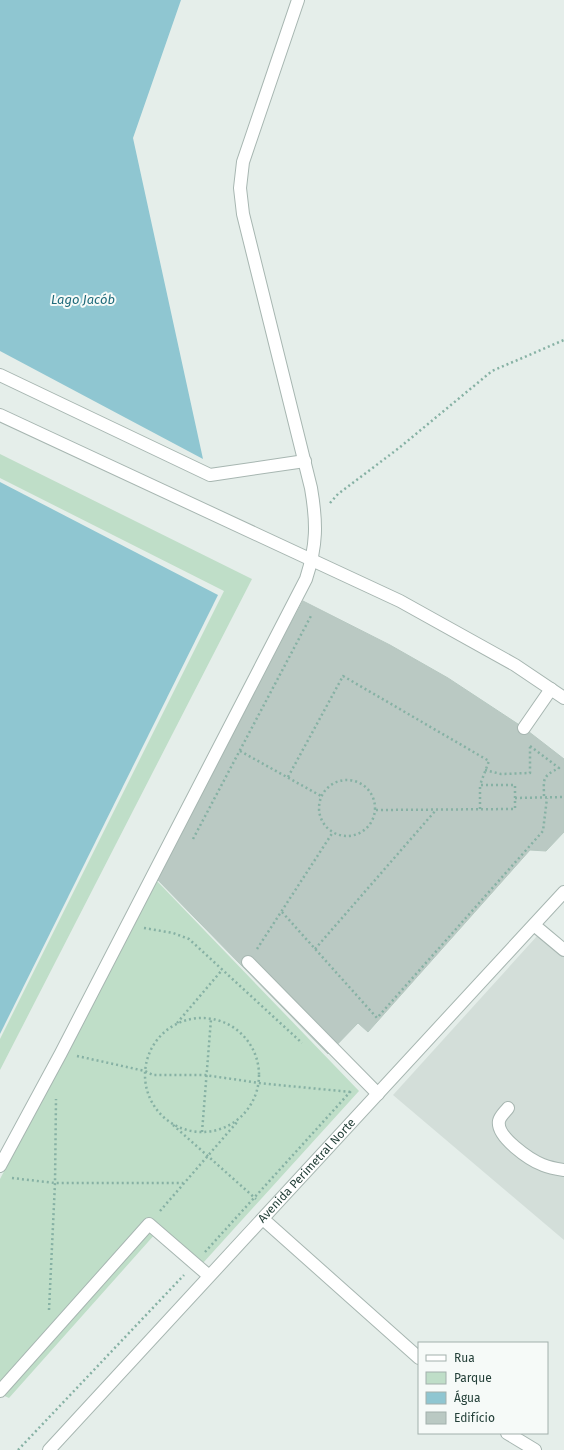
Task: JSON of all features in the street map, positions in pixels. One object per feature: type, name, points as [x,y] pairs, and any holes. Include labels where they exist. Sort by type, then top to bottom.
[{"type":"street","points":[[0,1166],[61,1053],[306,579],[312,559],[316,517],[304,461],[243,214],[240,188],[243,162],[298,0]]},
{"type":"street","points":[[0,375],[210,476],[304,461]]},
{"type":"street","points":[[0,415],[312,559],[428,615],[514,665],[564,698]]},
{"type":"street","points":[[524,728],[551,689]]},
{"type":"street","name":"Avenida Perimetral Norte","points":[[49,1450],[208,1275],[266,1215],[564,892]]},
{"type":"street","points":[[534,925],[564,950]]},
{"type":"street","points":[[248,962],[378,1094]]},
{"type":"street","points":[[508,1108],[500,1119],[499,1125],[503,1135],[521,1153],[541,1165],[564,1170]]},
{"type":"street","points":[[266,1215],[418,1357]]},
{"type":"street","points":[[0,1391],[149,1224],[208,1275]]},
{"type":"street","points":[[509,1434],[534,1450]]},
{"type":"path","points":[[316,517],[338,494],[399,448],[492,371],[564,340]]},
{"type":"path","points":[[192,841],[312,614]]},
{"type":"path","points":[[288,777],[343,676],[489,761],[480,785],[480,809]]},
{"type":"path","points":[[282,912],[377,1018],[543,831],[545,775],[559,768],[530,746],[530,773],[501,774],[485,770]]},
{"type":"path","points":[[240,751],[321,796]]},
{"type":"path","points":[[342,780],[361,782],[374,796],[376,810],[371,823],[365,830],[356,834],[347,836],[333,832],[323,823],[319,805],[321,796],[334,782],[342,780]]},
{"type":"path","points":[[376,810],[515,809],[515,785],[480,785]]},
{"type":"path","points":[[515,798],[564,797]]},
{"type":"path","points":[[315,948],[436,810]]},
{"type":"path","points":[[258,948],[333,832]]},
{"type":"path","points":[[127,925],[182,935],[189,939],[307,1048]]},
{"type":"path","points":[[222,970],[177,1023],[164,1032],[155,1043],[148,1056],[145,1071],[145,1083],[154,1106],[266,1215]]},
{"type":"path","points":[[149,1224],[246,1111],[254,1098],[259,1083],[259,1069],[256,1054],[248,1041],[238,1030],[211,1018],[194,1018],[177,1023]]},
{"type":"path","points":[[202,1132],[205,1075],[211,1018]]},
{"type":"path","points":[[61,1053],[145,1071],[153,1075],[205,1075],[259,1083],[350,1092]]},
{"type":"path","points":[[352,1089],[369,1104]]},
{"type":"path","points":[[48,1336],[55,1183],[56,1091]]},
{"type":"path","points":[[171,1123],[186,1130],[202,1132],[219,1129],[234,1122],[246,1111]]},
{"type":"path","points":[[8,1177],[55,1183],[183,1183]]},
{"type":"shaded area","points":[[538,935],[564,956],[564,1240],[393,1095]]},
{"type":"green space","points":[[0,454],[252,579],[0,1070],[0,1039],[224,591],[0,478]]},
{"type":"green space","points":[[155,879],[359,1091],[203,1263],[156,1233],[9,1398],[0,1394],[0,1179]]},
{"type":"water","name":"Lago Jacób","points":[[0,0],[181,0],[133,138],[203,459],[0,351]]},
{"type":"water","points":[[0,482],[218,595],[0,1034]]},
{"type":"building","points":[[303,601],[390,645],[448,678],[524,728],[564,759],[564,832],[546,851],[530,850],[368,1032],[358,1023],[328,1054],[155,877]]}]
